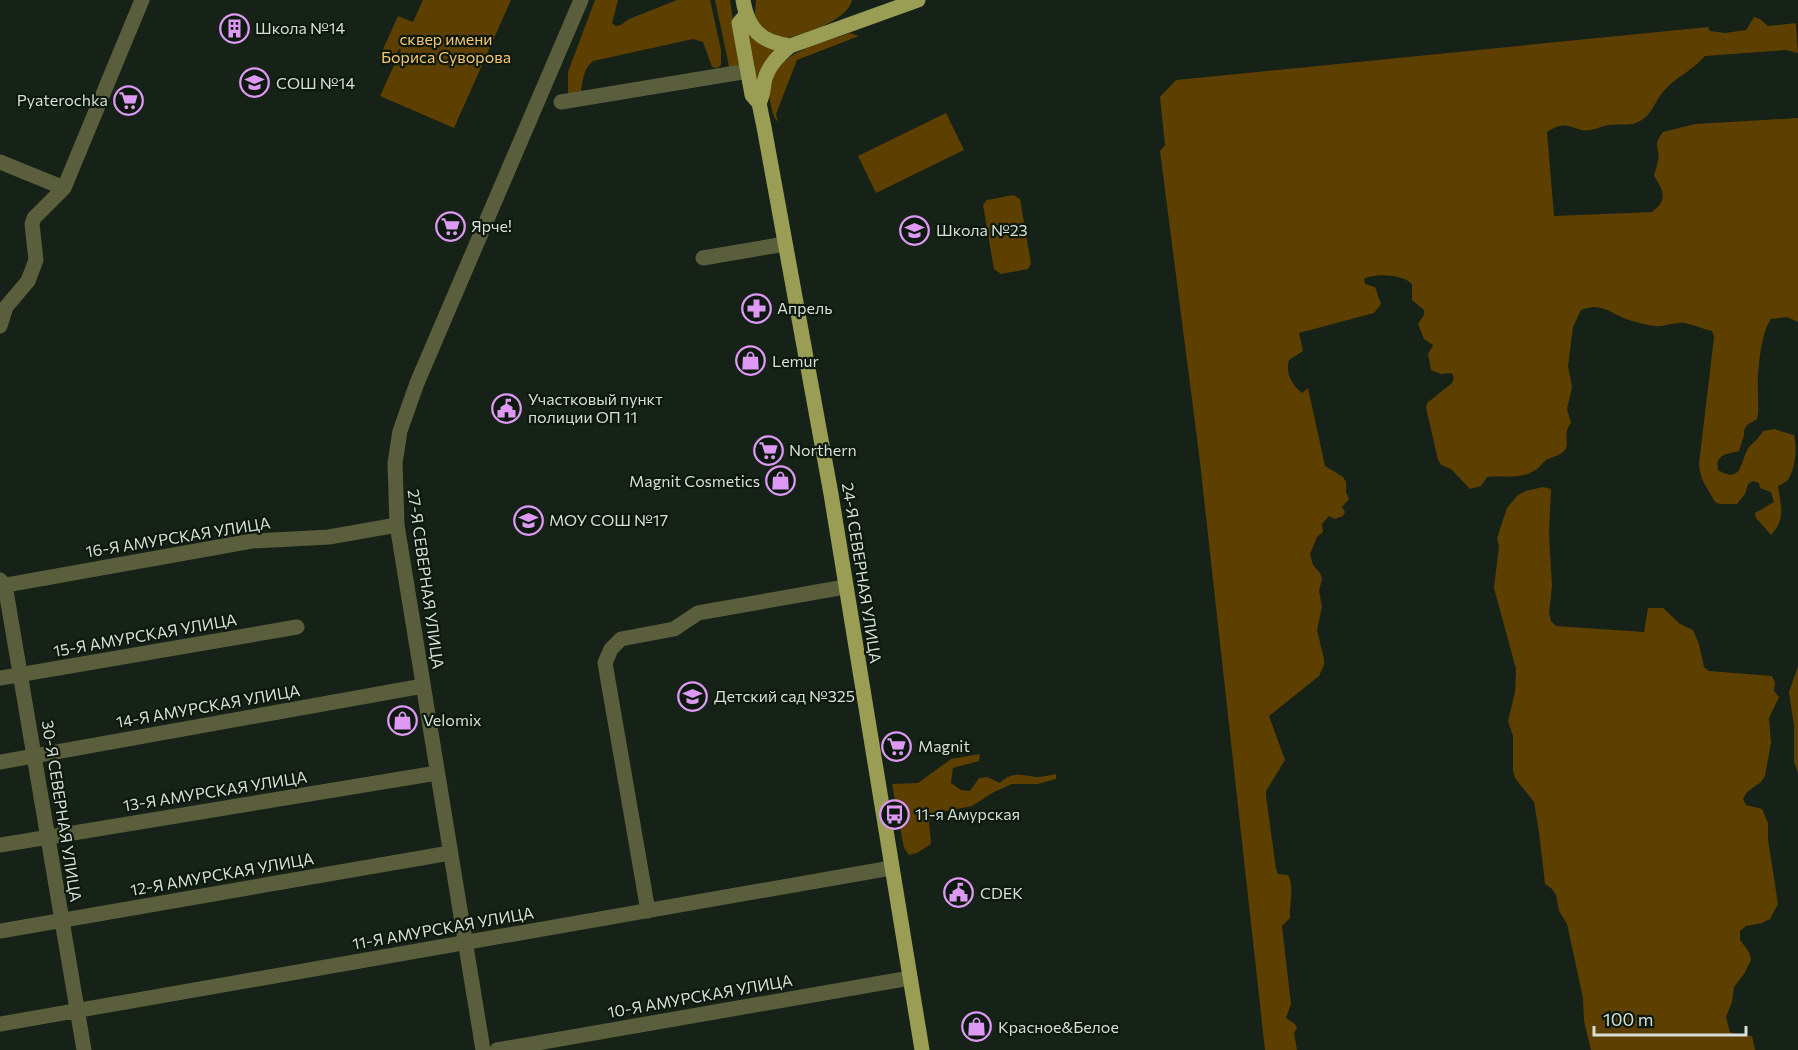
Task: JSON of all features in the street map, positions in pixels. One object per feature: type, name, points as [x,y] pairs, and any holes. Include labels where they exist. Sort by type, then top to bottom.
[{"type":"main road","points":[[745,5],[754,29],[765,39],[790,46],[918,0]]},
{"type":"main road","name":"24-Я СЕВЕРНАЯ УЛИЦА","points":[[745,5],[740,23],[752,95],[759,103],[831,494],[922,1050]]},
{"type":"main road","name":"24-Я СЕВЕРНАЯ УЛИЦА","points":[[759,103],[771,65],[790,46]]},
{"type":"street","points":[[0,326],[6,307],[28,281],[36,260],[32,224],[34,218],[64,188],[142,0]]},
{"type":"street","name":"27-Я СЕВЕРНАЯ УЛИЦА","points":[[483,1050],[397,525],[395,463],[400,431],[407,409],[581,0]]},
{"type":"street","points":[[561,102],[748,70]]},
{"type":"street","points":[[0,162],[64,188]]},
{"type":"street","points":[[703,258],[785,244]]},
{"type":"street","name":"16-Я АМУРСКАЯ УЛИЦА","points":[[2,584],[252,541],[329,537],[397,525]]},
{"type":"street","name":"30-Я СЕВЕРНАЯ УЛИЦА","points":[[2,584],[22,674],[84,1050]]},
{"type":"street","points":[[648,911],[605,663],[607,655],[621,639],[674,628],[698,613],[845,587]]},
{"type":"street","name":"15-Я АМУРСКАЯ УЛИЦА","points":[[0,678],[297,627]]},
{"type":"street","name":"14-Я АМУРСКАЯ УЛИЦА","points":[[0,762],[423,686]]},
{"type":"street","name":"13-Я АМУРСКАЯ УЛИЦА","points":[[0,845],[437,773]]},
{"type":"street","name":"12-Я АМУРСКАЯ УЛИЦА","points":[[0,931],[450,853]]},
{"type":"street","name":"11-Я АМУРСКАЯ УЛИЦА","points":[[0,1024],[891,868]]},
{"type":"street","name":"10-Я АМУРСКАЯ УЛИЦА","points":[[497,1050],[910,978]]},
{"type":"green space","name":"сквер имени Бориса Суворова","points":[[423,0],[511,0],[454,128],[380,96],[401,50],[399,49],[392,63],[379,58],[398,16],[413,22]]},
{"type":"green space","points":[[595,0],[618,0],[612,23],[616,26],[677,0],[710,0],[721,50],[721,65],[717,68],[712,67],[703,42],[693,39],[593,61],[585,71],[581,92],[568,94],[568,72]]},
{"type":"green space","points":[[715,0],[730,0],[739,65],[730,71]]},
{"type":"green space","points":[[756,0],[852,0],[842,15],[824,26],[785,39],[760,27],[755,15]]},
{"type":"green space","points":[[1754,17],[1768,26],[1796,23],[1798,53],[1786,50],[1705,56],[1667,87],[1648,115],[1636,123],[1608,125],[1591,130],[1561,126],[1547,132],[1554,216],[1652,212],[1657,208],[1663,195],[1654,176],[1659,156],[1657,145],[1663,132],[1695,124],[1798,118],[1798,322],[1787,317],[1771,319],[1764,335],[1760,355],[1757,419],[1747,425],[1744,430],[1739,451],[1726,454],[1718,461],[1718,470],[1733,475],[1740,468],[1750,446],[1763,431],[1774,429],[1794,435],[1796,451],[1794,462],[1788,479],[1778,486],[1781,518],[1771,535],[1756,518],[1755,513],[1774,502],[1771,492],[1760,488],[1759,483],[1753,481],[1748,484],[1745,494],[1737,504],[1720,504],[1715,502],[1701,476],[1699,464],[1714,337],[1712,331],[1685,323],[1658,326],[1646,324],[1629,320],[1606,309],[1594,307],[1581,310],[1573,327],[1568,366],[1572,387],[1567,409],[1571,423],[1566,435],[1565,450],[1546,460],[1528,474],[1487,477],[1481,486],[1470,489],[1451,469],[1441,465],[1438,460],[1426,408],[1427,403],[1452,383],[1454,378],[1452,373],[1441,374],[1431,370],[1428,354],[1433,345],[1424,339],[1418,324],[1424,315],[1424,310],[1412,300],[1412,284],[1402,278],[1388,276],[1364,279],[1365,284],[1375,287],[1381,304],[1374,313],[1299,333],[1303,351],[1289,360],[1289,374],[1292,382],[1302,393],[1308,388],[1325,466],[1343,477],[1349,499],[1342,507],[1345,512],[1343,516],[1335,519],[1329,516],[1322,524],[1323,532],[1317,537],[1310,554],[1313,565],[1322,579],[1319,591],[1322,607],[1317,630],[1324,665],[1319,676],[1269,716],[1285,760],[1266,791],[1266,796],[1276,869],[1278,874],[1288,875],[1291,886],[1290,918],[1282,926],[1291,1004],[1286,1018],[1297,1028],[1294,1033],[1297,1050],[1265,1050],[1200,462],[1160,151],[1165,145],[1160,97],[1176,80],[1708,27],[1710,31],[1725,33],[1746,30]]},
{"type":"green space","points":[[746,25],[778,50],[757,94]]},
{"type":"green space","points":[[850,33],[859,36],[797,60],[776,114],[778,122],[773,115],[770,101],[770,85],[775,72],[784,62],[808,47]]},
{"type":"green space","points":[[946,113],[964,150],[876,193],[858,156]]},
{"type":"green space","points":[[1013,195],[1020,199],[1031,263],[1028,269],[1001,274],[994,269],[983,205],[987,200]]},
{"type":"green space","points":[[1543,487],[1551,489],[1549,534],[1552,586],[1549,613],[1551,621],[1556,626],[1644,632],[1648,608],[1663,608],[1680,624],[1693,630],[1704,667],[1709,671],[1772,676],[1775,683],[1774,691],[1779,697],[1769,718],[1771,743],[1765,776],[1761,782],[1747,792],[1743,799],[1746,805],[1762,809],[1768,823],[1768,840],[1778,904],[1770,919],[1746,926],[1740,931],[1740,940],[1749,952],[1751,960],[1734,987],[1732,1002],[1726,1017],[1730,1032],[1738,1036],[1752,1036],[1755,1050],[1591,1050],[1584,1021],[1583,998],[1567,924],[1559,911],[1556,895],[1545,884],[1534,802],[1515,778],[1513,770],[1513,736],[1508,721],[1515,692],[1516,669],[1494,588],[1499,546],[1497,538],[1507,508],[1518,495]]},
{"type":"green space","points":[[1798,666],[1798,773],[1794,762],[1794,726],[1789,692]]},
{"type":"green space","points":[[980,754],[979,761],[953,768],[951,783],[961,790],[970,791],[979,778],[987,777],[1000,783],[1013,775],[1036,777],[1056,774],[1056,779],[1038,784],[1012,784],[972,806],[932,814],[929,822],[931,844],[909,855],[904,848],[892,784],[918,783],[951,759]]},
{"type":"place","name":"Школа №14","points":[[234,28]]},
{"type":"place","name":"СОШ №14","points":[[255,83]]},
{"type":"place","name":"Pyaterochka","points":[[129,100]]},
{"type":"place","name":"Ярче!","points":[[450,226]]},
{"type":"place","name":"Школа №23","points":[[915,230]]},
{"type":"place","name":"Апрель","points":[[756,308]]},
{"type":"place","name":"Lemur","points":[[751,361]]},
{"type":"place","name":"Участковый пункт полиции ОП 11","points":[[507,408]]},
{"type":"place","name":"Northern","points":[[768,450]]},
{"type":"place","name":"Magnit Cosmetics","points":[[781,481]]},
{"type":"place","name":"МОУ СОШ №17","points":[[528,520]]},
{"type":"place","name":"Детский сад №325","points":[[693,696]]},
{"type":"place","name":"Velomix","points":[[402,720]]},
{"type":"place","name":"Magnit","points":[[897,746]]},
{"type":"place","name":"11-я Амурская","points":[[894,814]]},
{"type":"place","name":"CDEK","points":[[959,893]]},
{"type":"place","name":"Красное&Белое","points":[[977,1027]]}]
